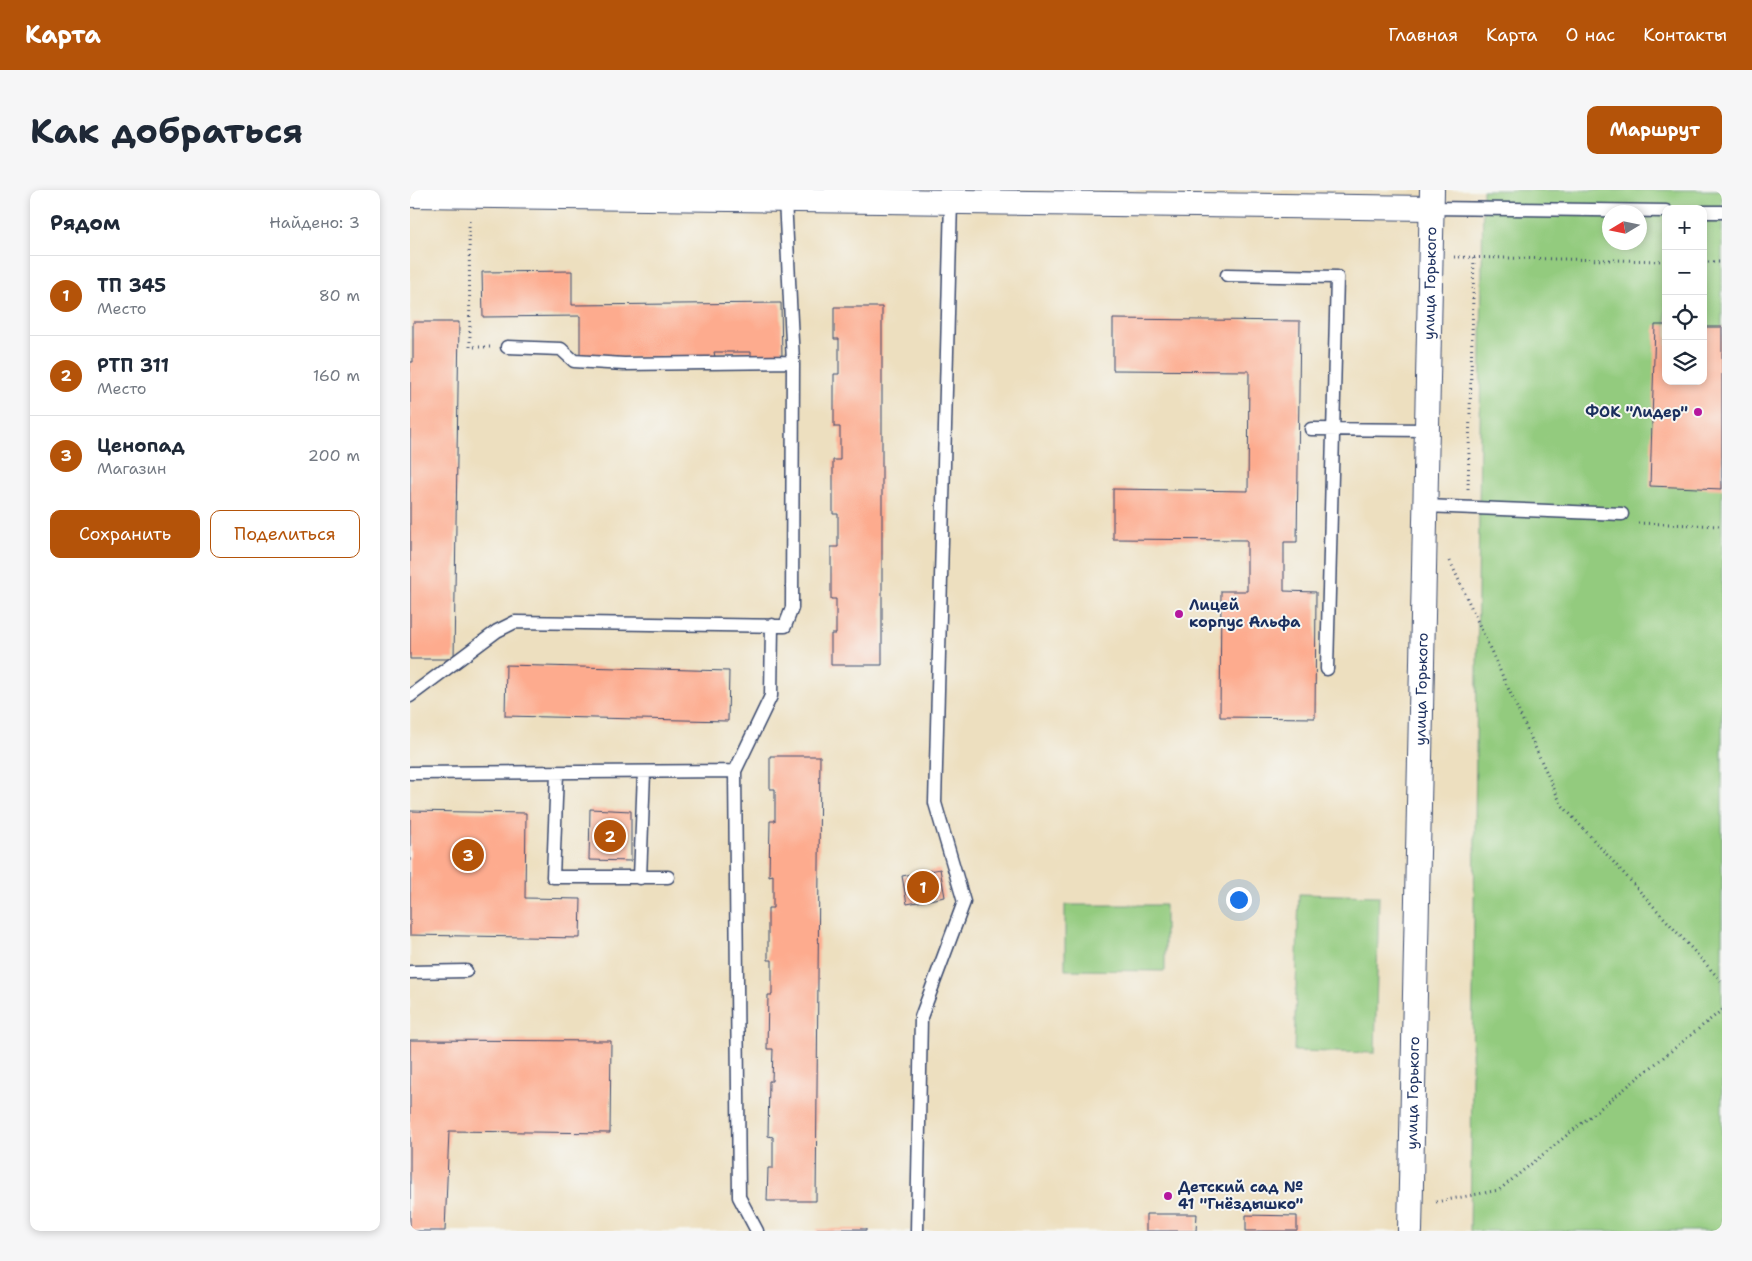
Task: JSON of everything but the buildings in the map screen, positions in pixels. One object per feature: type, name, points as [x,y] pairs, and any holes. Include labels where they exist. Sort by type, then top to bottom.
[{"type":"street","name":"улица Горького","points":[[410,195],[951,201],[1431,199],[1410,1231]]},
{"type":"lane","points":[[410,696],[497,631],[515,622],[784,626],[792,608],[793,362],[785,199]]},
{"type":"lane","points":[[1431,199],[1662,211]]},
{"type":"lane","points":[[918,1231],[921,1017],[964,902],[935,803],[951,201]]},
{"type":"lane","points":[[1707,212],[1722,212]]},
{"type":"lane","points":[[1227,275],[1337,277],[1327,668]]},
{"type":"lane","points":[[507,347],[561,349],[574,361],[624,364],[793,362]]},
{"type":"lane","points":[[1311,429],[1427,430]]},
{"type":"lane","points":[[1425,506],[1622,514]]},
{"type":"lane","points":[[757,1231],[739,1197],[735,771],[771,696],[772,625]]},
{"type":"lane","points":[[410,773],[735,771]]},
{"type":"lane","points":[[640,878],[644,772]]},
{"type":"lane","points":[[557,773],[553,877],[668,877]]},
{"type":"lane","points":[[410,972],[466,972]]},
{"type":"path","points":[[469,195],[470,347],[507,347]]},
{"type":"path","points":[[1431,256],[1662,261]]},
{"type":"path","points":[[1467,508],[1474,257]]},
{"type":"path","points":[[1707,262],[1722,262]]},
{"type":"path","points":[[1450,560],[1561,804],[1722,982]]},
{"type":"path","points":[[1411,1208],[1500,1190],[1722,1010]]},
{"type":"green space","points":[[1483,190],[1722,190],[1722,1231],[1470,1231]]},
{"type":"green space","points":[[1299,894],[1379,896],[1375,1053],[1294,1051]]},
{"type":"green space","points":[[1065,905],[1165,905],[1165,971],[1065,970]]},
{"type":"place","name":"ФОК \"Лидер\"","points":[[1698,412]]},
{"type":"place","name":"Лицей корпус Альфа","points":[[1179,614]]},
{"type":"place","name":"РТП 311","points":[[610,836]]},
{"type":"place","name":"Ценопад","points":[[468,855]]},
{"type":"place","name":"ТП 345","points":[[923,887]]},
{"type":"place","name":"Детский сад № 41 \"Гнёздышко\"","points":[[1168,1196]]}]
